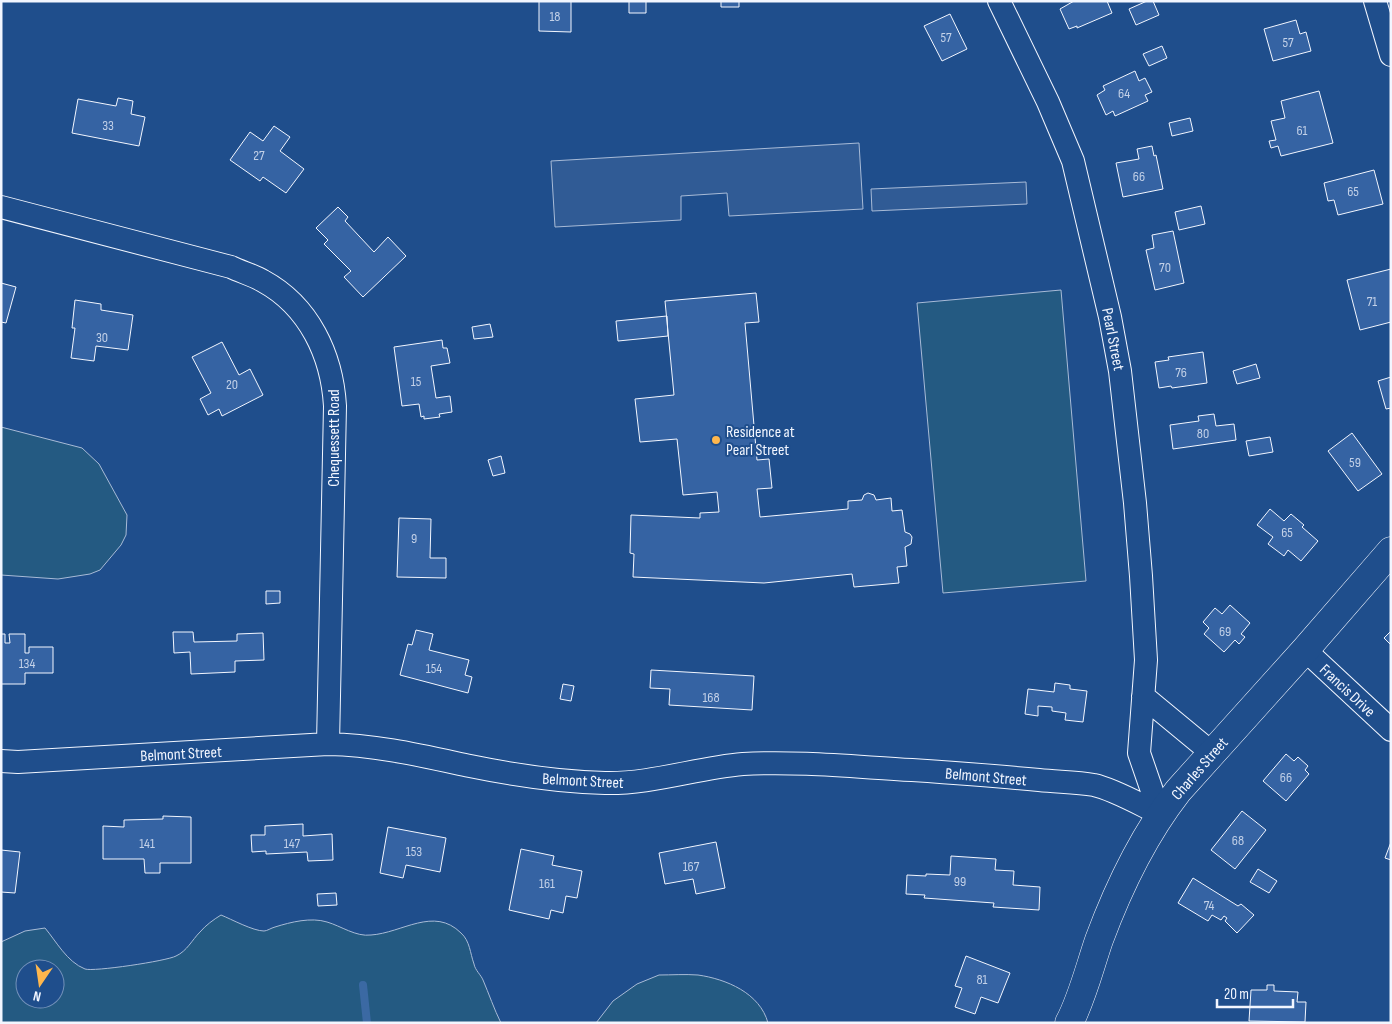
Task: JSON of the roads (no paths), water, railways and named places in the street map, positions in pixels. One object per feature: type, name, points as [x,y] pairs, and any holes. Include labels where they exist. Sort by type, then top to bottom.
[{"type":"street","name":"Pearl Street","points":[[1000,1],[1048,102],[1073,161],[1110,317],[1120,371],[1135,503],[1145,639],[1139,753],[1160,814]]},
{"type":"street","points":[[1375,1],[1391,55]]},
{"type":"street","name":"Chequessett Road","points":[[1,207],[231,267],[262,280],[282,294],[313,328],[324,349],[331,371],[335,406],[328,744]]},
{"type":"street","name":"Charles Street","points":[[1071,1021],[1116,897],[1128,870],[1160,814],[1212,752],[1305,650],[1391,551]]},
{"type":"street","name":"Francis Drive","points":[[1305,650],[1391,730]]},
{"type":"street","points":[[1143,696],[1212,752]]},
{"type":"street","name":"Belmont Street","points":[[1,761],[18,762],[328,744],[390,749],[504,772],[576,782],[634,782],[672,777],[725,766],[761,764],[850,767],[968,774],[1095,786],[1160,814]]},
{"type":"waterway","points":[[363,985],[367,1023]]},
{"type":"place","name":"Residence at Pearl Street","points":[[716,440]]}]
